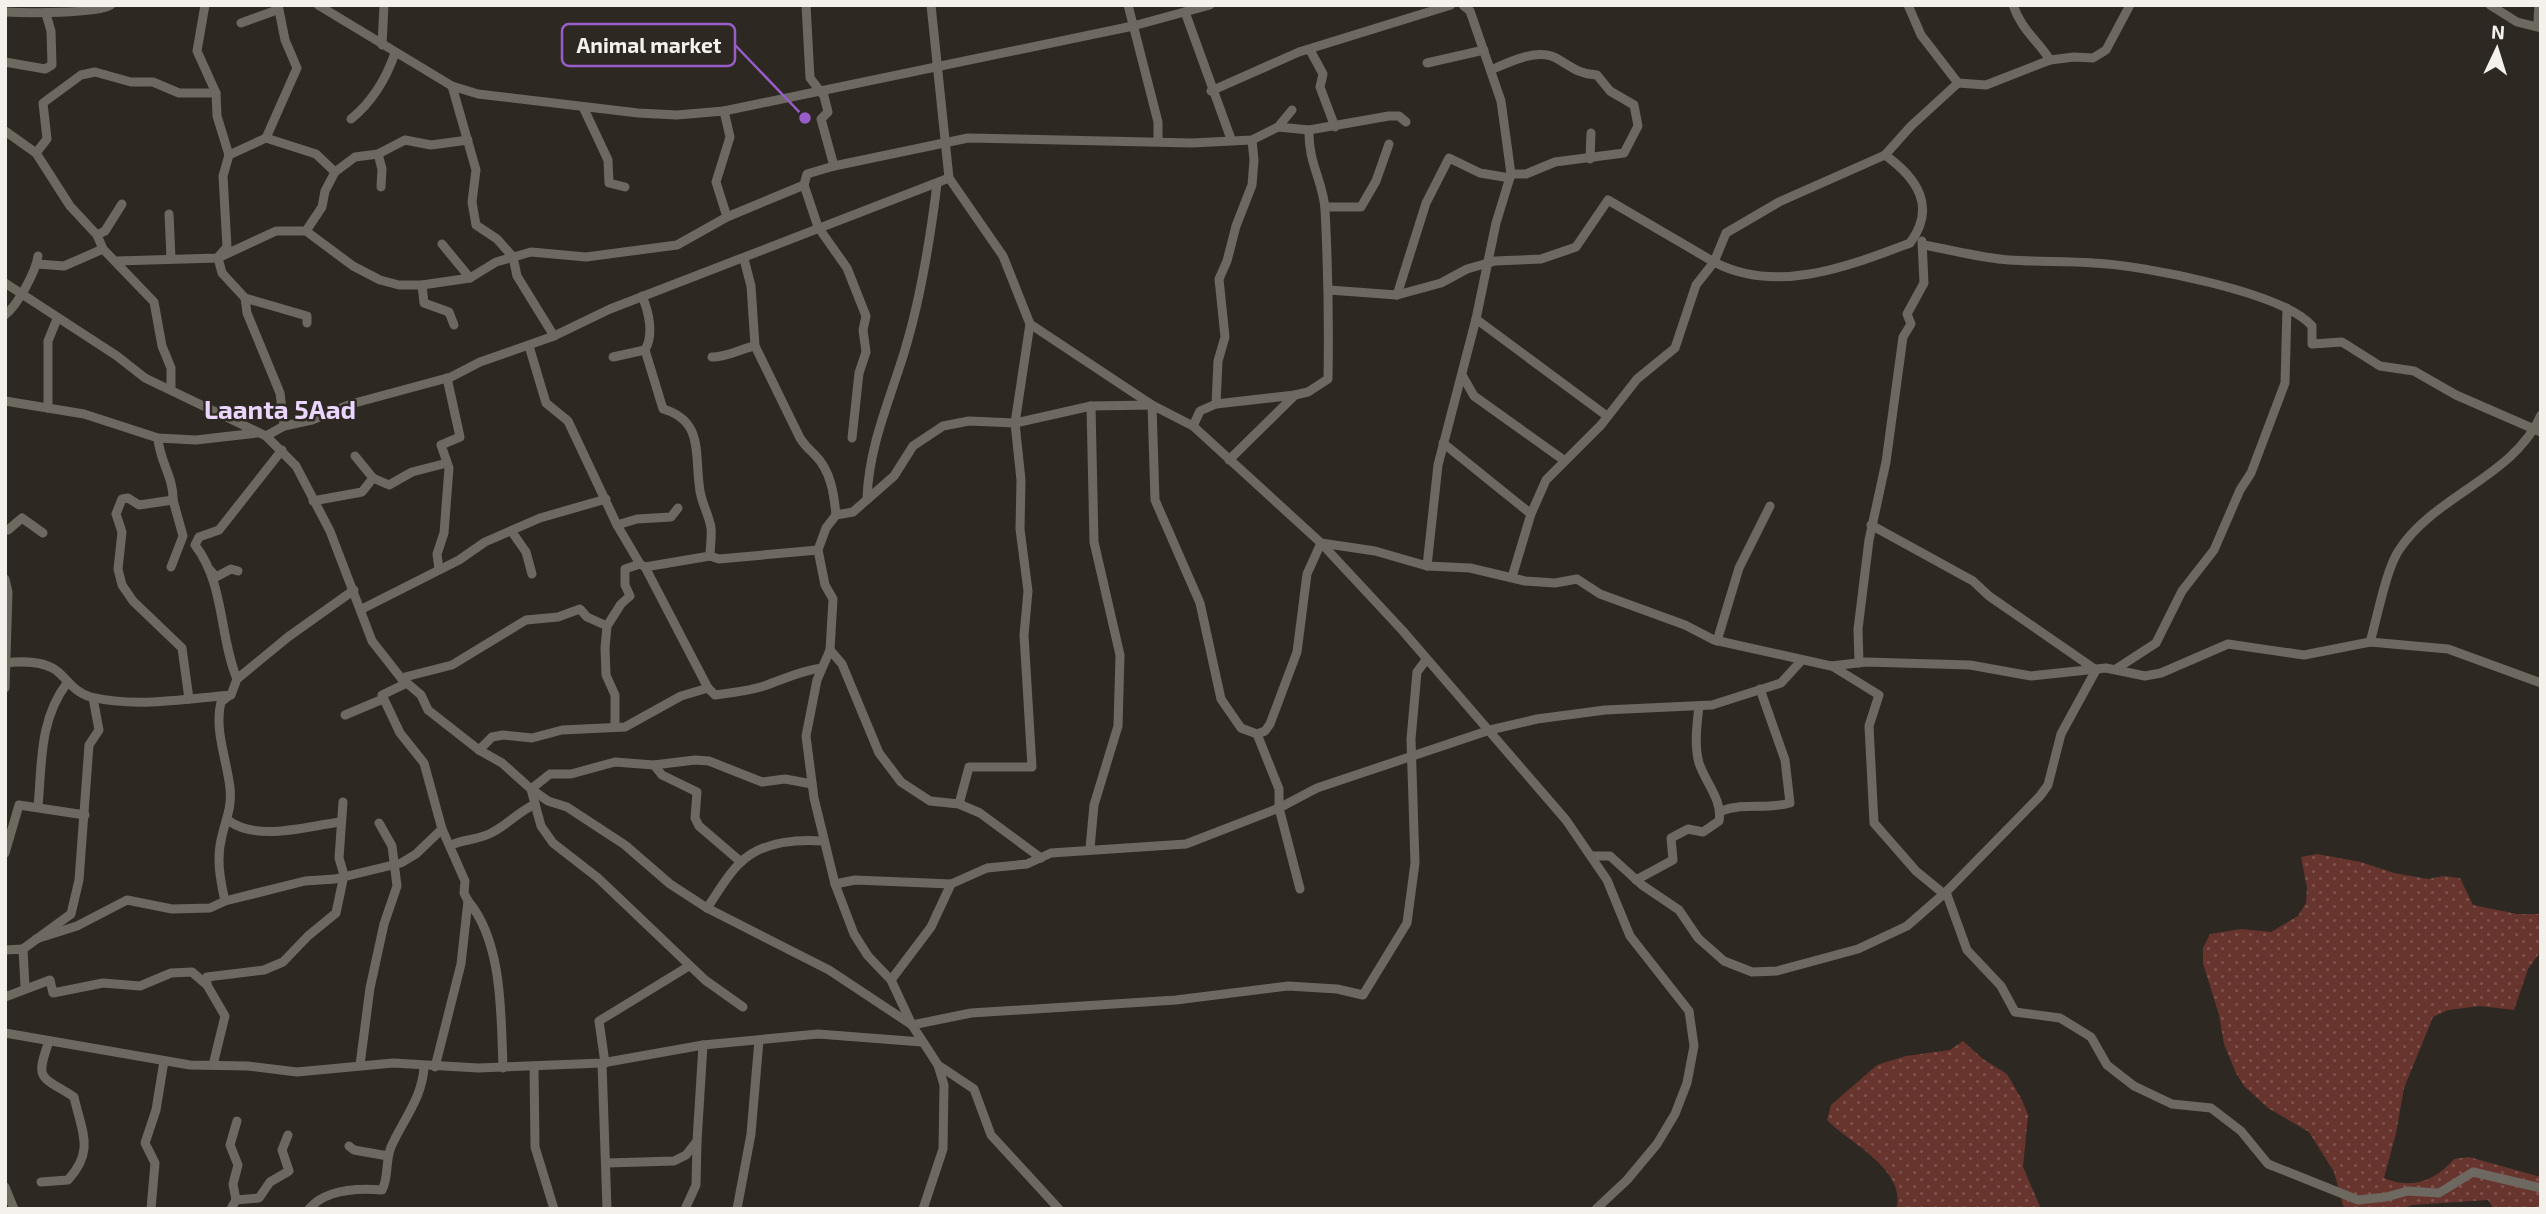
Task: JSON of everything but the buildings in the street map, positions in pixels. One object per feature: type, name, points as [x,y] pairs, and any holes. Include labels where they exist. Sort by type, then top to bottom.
[{"type":"street","points":[[5,12],[47,14],[58,10],[89,11],[111,5]]},
{"type":"street","points":[[205,5],[197,51],[216,93],[217,116],[229,155],[223,176],[226,247],[218,258]]},
{"type":"street","points":[[318,5],[452,86],[478,94],[554,102],[584,109],[677,115],[724,111],[818,89],[1133,26],[1210,5]]},
{"type":"street","points":[[382,45],[383,5]]},
{"type":"street","points":[[806,5],[810,78],[824,96],[828,112],[821,119],[834,166]]},
{"type":"street","points":[[931,5],[949,178],[1003,256],[1030,324],[1015,423],[1021,481],[1020,529],[1028,591],[1024,635],[1032,766],[969,767],[959,804]]},
{"type":"street","points":[[1128,5],[1158,122],[1158,141]]},
{"type":"street","points":[[1211,91],[1310,50],[1451,5]]},
{"type":"street","points":[[1427,566],[1443,443],[1511,176],[1506,127],[1492,69],[1470,10],[1463,5]]},
{"type":"street","points":[[1908,5],[1921,35],[1958,83]]},
{"type":"street","points":[[2012,5],[2021,27],[2038,42],[2050,60]]},
{"type":"street","points":[[1512,577],[1531,514],[1546,480],[1607,416],[1637,379],[1675,348],[1696,285],[1714,262],[1726,233],[1779,202],[1885,156],[1911,126],[1958,83],[1986,85],[2050,60],[2093,58],[2106,50],[2130,5]]},
{"type":"street","points":[[2490,5],[2517,22],[2541,26]]},
{"type":"street","points":[[2539,5],[2538,21],[2541,26]]},
{"type":"street","points":[[241,23],[277,7],[285,40],[297,68],[267,138]]},
{"type":"street","points":[[1185,12],[1211,91],[1231,139]]},
{"type":"street","points":[[5,62],[45,69],[52,65],[51,31],[47,14]]},
{"type":"street","points":[[1310,50],[1323,74],[1320,88],[1335,127]]},
{"type":"street","points":[[1427,63],[1484,50]]},
{"type":"street","points":[[351,120],[372,97],[395,53]]},
{"type":"street","points":[[1396,295],[1426,203],[1449,159],[1480,173],[1511,176],[1526,174],[1555,162],[1624,153],[1638,126],[1634,105],[1610,91],[1597,75],[1579,74],[1553,56],[1524,57],[1492,69]]},
{"type":"street","points":[[36,153],[47,139],[43,103],[81,75],[107,74],[131,82],[153,82],[179,93],[216,93]]},
{"type":"street","points":[[452,86],[476,170],[472,202],[476,225],[497,239],[513,257],[517,276],[554,336]]},
{"type":"street","points":[[584,109],[608,159],[609,183],[625,187]]},
{"type":"street","points":[[852,438],[859,373],[866,352],[863,330],[866,316],[847,268],[818,227],[804,185],[807,174],[944,141],[968,138],[1192,143],[1252,140],[1279,127],[1292,110]]},
{"type":"street","points":[[724,111],[730,137],[716,182],[727,217]]},
{"type":"street","points":[[1279,127],[1309,130],[1389,116],[1399,116],[1406,122]]},
{"type":"street","points":[[1193,426],[1200,411],[1216,404],[1295,395],[1308,392],[1328,379],[1329,290],[1325,207],[1308,154],[1309,130]]},
{"type":"street","points":[[5,131],[36,153],[70,206],[97,235],[103,249],[154,302],[162,346],[171,368],[171,390]]},
{"type":"street","points":[[1590,159],[1591,133]]},
{"type":"street","points":[[229,155],[267,138],[316,154],[335,172]]},
{"type":"street","points":[[306,230],[321,207],[325,191],[335,172],[355,157],[378,154],[405,140],[431,145],[468,139]]},
{"type":"street","points":[[1216,404],[1218,360],[1225,337],[1219,279],[1252,185],[1252,140]]},
{"type":"street","points":[[1325,207],[1362,207],[1376,181],[1388,144]]},
{"type":"street","points":[[378,154],[382,169],[381,187]]},
{"type":"street","points":[[1859,663],[1858,629],[1871,525],[1886,462],[1903,337],[1911,324],[1907,314],[1924,283],[1924,245],[1919,238],[1924,226],[1924,210],[1917,187],[1905,169],[1885,156]]},
{"type":"street","points":[[5,401],[84,414],[158,438],[197,440],[261,434],[312,420],[351,404],[447,378],[480,362],[554,336],[642,296],[949,178]]},
{"type":"street","points":[[867,498],[876,433],[907,341],[930,240],[937,184]]},
{"type":"street","points":[[117,261],[218,258],[276,231],[306,230],[353,266],[380,280],[399,285],[422,285],[470,278],[496,262],[531,252],[586,257],[677,245],[727,217],[804,185]]},
{"type":"street","points":[[1329,290],[1396,295],[1441,283],[1487,263],[1541,259],[1576,247],[1608,200],[1728,269],[1776,276],[1820,274],[1910,243],[1919,230],[1924,210]]},
{"type":"street","points":[[97,235],[105,231],[122,204]]},
{"type":"street","points":[[169,214],[172,258]]},
{"type":"street","points":[[442,244],[470,278]]},
{"type":"street","points":[[1924,245],[2006,260],[2095,263],[2145,270],[2236,290],[2304,317],[2312,326],[2312,344],[2342,342],[2380,366],[2414,371],[2537,431]]},
{"type":"street","points":[[5,315],[12,309],[38,260],[64,266],[103,249]]},
{"type":"street","points":[[218,258],[222,273],[245,298],[307,316],[307,323]]},
{"type":"street","points":[[744,259],[751,286],[755,346],[800,438],[808,451],[815,454],[834,488],[836,515],[826,528],[818,550],[825,585],[833,599],[830,650],[821,668],[806,736],[812,784],[824,841],[835,884],[854,934],[868,956],[891,980],[912,1026],[937,1065],[944,1085],[943,1149],[923,1209]]},
{"type":"street","points":[[5,283],[117,356],[145,378],[261,434],[282,450],[296,466],[330,531],[372,641],[404,681],[421,695],[428,710],[479,750],[502,763],[548,801],[567,807],[625,845],[670,884],[707,908],[829,970],[912,1026],[971,1013],[1176,1000],[1288,986],[1337,989],[1363,995],[1408,923],[1415,863],[1410,758],[1417,672],[1426,660]]},
{"type":"street","points":[[422,285],[424,303],[449,313],[454,325]]},
{"type":"street","points":[[613,356],[645,350],[650,342],[647,309],[642,296]]},
{"type":"street","points":[[245,298],[247,313],[280,393],[284,426]]},
{"type":"street","points":[[2116,669],[2156,643],[2182,591],[2214,550],[2240,490],[2251,473],[2285,383],[2287,308]]},
{"type":"street","points":[[48,408],[48,341],[57,319]]},
{"type":"street","points":[[1476,319],[1607,416]]},
{"type":"street","points":[[1030,324],[1152,405],[1193,426],[1321,543],[1490,730],[1566,820],[1592,856],[1607,880],[1630,936],[1689,1011],[1694,1046],[1688,1083],[1675,1114],[1657,1144],[1627,1180],[1596,1209]]},
{"type":"street","points":[[529,346],[546,403],[568,421],[617,525],[708,688],[715,695],[736,692],[763,686],[795,672],[821,668]]},
{"type":"street","points":[[712,357],[727,357],[741,349],[755,346]]},
{"type":"street","points":[[645,350],[663,409],[678,413],[688,423],[694,439],[699,488],[710,527],[710,556]]},
{"type":"street","points":[[1462,375],[1474,396],[1564,461]]},
{"type":"street","points":[[439,569],[437,554],[444,533],[447,463],[441,444],[460,437],[447,378]]},
{"type":"street","points":[[1229,460],[1295,395]]},
{"type":"street","points":[[836,515],[853,512],[894,476],[913,446],[943,426],[969,421],[1015,423],[1091,406],[1152,405]]},
{"type":"street","points":[[1152,405],[1155,500],[1200,603],[1221,699],[1241,728],[1257,734],[1265,732],[1270,724],[1297,652],[1307,574],[1321,543]]},
{"type":"street","points":[[1090,848],[1094,805],[1118,726],[1120,655],[1094,542],[1091,406]]},
{"type":"street","points":[[2370,642],[2397,552],[2411,534],[2438,510],[2514,454],[2537,431],[2541,415]]},
{"type":"street","points":[[158,438],[158,451],[173,487],[173,500],[183,536],[171,567]]},
{"type":"street","points":[[1443,443],[1531,514]]},
{"type":"street","points":[[238,571],[231,569],[216,577],[195,545],[199,537],[219,530],[282,450]]},
{"type":"street","points":[[355,456],[373,478],[388,485],[412,472],[447,463]]},
{"type":"street","points":[[313,501],[362,492],[373,478]]},
{"type":"street","points":[[173,500],[139,505],[128,498],[122,499],[116,514],[122,532],[118,569],[122,585],[133,601],[182,648],[188,699]]},
{"type":"street","points":[[362,609],[485,542],[540,518],[606,499]]},
{"type":"street","points":[[1717,640],[1739,569],[1770,506]]},
{"type":"street","points":[[617,525],[637,519],[671,517],[678,508]]},
{"type":"street","points":[[6,530],[22,518],[43,533]]},
{"type":"street","points":[[1871,525],[1973,581],[1989,596],[2096,670]]},
{"type":"street","points":[[512,531],[526,552],[532,573]]},
{"type":"street","points":[[183,536],[197,542]]},
{"type":"street","points":[[1321,543],[1375,551],[1427,566],[1470,568],[1525,581],[1555,583],[1577,579],[1600,594],[1717,640],[1831,666],[1859,663],[1969,665],[2031,676],[2116,669],[2145,676],[2161,673],[2228,644],[2304,655],[2370,642],[2448,649],[2541,683]]},
{"type":"street","points":[[615,726],[615,695],[603,662],[607,626],[621,604],[630,596],[625,585],[625,569],[710,556],[719,559],[818,550]]},
{"type":"street","points":[[209,569],[226,623],[227,655],[237,679]]},
{"type":"street","points":[[5,579],[5,688]]},
{"type":"street","points":[[225,901],[218,869],[222,834],[229,821],[230,787],[217,718],[220,702],[230,695],[237,679],[288,637],[354,590]]},
{"type":"street","points":[[503,1068],[495,969],[475,910],[464,893],[465,881],[442,829],[425,763],[400,733],[382,695],[404,681],[452,665],[526,620],[558,617],[580,609],[587,617],[607,626]]},
{"type":"street","points":[[830,650],[842,664],[879,753],[892,774],[930,802],[959,804],[980,813],[1041,858]]},
{"type":"street","points":[[835,884],[866,880],[951,884],[987,868],[1027,864],[1051,853],[1090,848],[1186,844],[1279,808],[1317,788],[1490,730],[1537,719],[1591,712],[1712,705],[1781,682],[1802,660]]},
{"type":"street","points":[[6,663],[42,664],[56,671],[81,694],[93,698],[142,703],[230,695]]},
{"type":"street","points":[[1831,666],[1879,695],[1870,726],[1877,830],[1916,871],[1945,893],[1967,950],[2001,986],[2015,1013],[2060,1018],[2091,1037],[2107,1065],[2134,1086],[2172,1104],[2211,1108],[2241,1131],[2268,1164],[2358,1200],[2408,1191],[2439,1194],[2473,1172],[2541,1188]]},
{"type":"street","points":[[1592,856],[1610,856],[1636,880],[1679,910],[1698,938],[1724,961],[1752,972],[1777,971],[1858,949],[1907,926],[1945,893],[2049,785],[2061,734],[2096,670]]},
{"type":"street","points":[[38,807],[42,768],[40,745],[51,709],[67,683]]},
{"type":"street","points":[[479,750],[492,737],[503,735],[531,737],[562,730],[625,727],[681,696],[708,688]]},
{"type":"street","points":[[1721,811],[1741,804],[1770,809],[1790,803],[1785,760],[1760,689]]},
{"type":"street","points":[[5,950],[23,949],[71,914],[79,880],[89,745],[99,730],[93,698]]},
{"type":"street","points":[[345,715],[383,699]]},
{"type":"street","points":[[1636,880],[1673,860],[1671,838],[1688,829],[1703,832],[1719,821],[1721,811],[1699,761],[1696,733],[1699,706]]},
{"type":"street","points":[[1257,734],[1279,789],[1279,808],[1300,889]]},
{"type":"street","points":[[531,789],[550,774],[572,774],[615,762],[653,765],[695,760],[709,761],[762,782],[776,779],[812,784]]},
{"type":"street","points":[[653,765],[662,775],[697,792],[695,818],[699,826],[741,862]]},
{"type":"street","points":[[531,789],[541,826],[553,842],[598,878],[690,966],[743,1007]]},
{"type":"street","points":[[207,985],[207,977],[264,970],[283,962],[308,936],[336,913],[344,875],[340,858],[343,802]]},
{"type":"street","points":[[451,845],[465,838],[493,832],[513,815],[535,804]]},
{"type":"street","points":[[5,853],[19,805],[85,815]]},
{"type":"street","points":[[229,821],[242,830],[258,832],[341,822]]},
{"type":"street","points":[[360,1065],[370,988],[384,924],[397,886],[392,846],[379,822]]},
{"type":"street","points":[[36,939],[77,926],[127,900],[172,909],[210,908],[225,901],[395,864],[416,854],[442,829]]},
{"type":"street","points":[[707,908],[741,862],[786,840],[824,841]]},
{"type":"street","points":[[891,980],[931,927],[951,884]]},
{"type":"street","points":[[435,1066],[461,964],[468,901]]},
{"type":"street","points":[[23,949],[25,987]]},
{"type":"street","points":[[690,966],[599,1021],[603,1063],[603,1163],[674,1161],[686,1155],[697,1141]]},
{"type":"street","points":[[5,997],[25,987],[50,980],[53,993],[64,993],[103,983],[140,986],[171,973],[192,972],[207,985],[225,1016],[213,1065]]},
{"type":"street","points":[[5,1034],[164,1061],[297,1072],[360,1065],[503,1068],[603,1063],[703,1045],[840,1034],[922,1042]]},
{"type":"street","points":[[737,1209],[751,1134],[759,1040]]},
{"type":"street","points":[[41,1182],[68,1180],[82,1164],[87,1150],[74,1097],[43,1077],[40,1069],[49,1041]]},
{"type":"street","points":[[685,1209],[696,1185],[703,1045]]},
{"type":"street","points":[[151,1209],[155,1163],[145,1143],[156,1110],[164,1061]]},
{"type":"street","points":[[937,1065],[974,1089],[991,1135],[1059,1209]]},
{"type":"street","points":[[309,1209],[316,1200],[355,1188],[382,1190],[388,1156],[405,1126],[424,1080],[424,1066]]},
{"type":"street","points":[[534,1066],[532,1125],[535,1147],[544,1186],[554,1209]]},
{"type":"street","points":[[237,1121],[230,1145],[238,1165],[233,1184],[234,1204],[259,1198],[270,1182],[289,1171],[282,1150],[288,1135]]},
{"type":"street","points":[[349,1146],[354,1150],[388,1156]]},
{"type":"street","points":[[607,1163],[607,1209]]},
{"type":"street","points":[[5,1187],[14,1209]]},
{"type":"shaded area","points":[[2317,854],[2428,879],[2444,876],[2460,878],[2473,905],[2517,914],[2541,914],[2541,951],[2528,969],[2514,1010],[2480,1006],[2448,1010],[2433,1017],[2404,1088],[2384,1178],[2404,1183],[2422,1181],[2439,1173],[2454,1159],[2469,1157],[2541,1177],[2541,1209],[2494,1209],[2488,1200],[2412,1205],[2402,1209],[2344,1209],[2334,1172],[2309,1132],[2268,1108],[2244,1086],[2224,1044],[2219,1015],[2203,963],[2203,948],[2210,934],[2241,929],[2271,932],[2298,916],[2306,903],[2307,888],[2301,857]]},
{"type":"shaded area","points":[[1963,1041],[1983,1059],[2007,1074],[2022,1100],[2028,1115],[2023,1167],[2041,1209],[1896,1209],[1897,1195],[1885,1169],[1827,1120],[1831,1105],[1877,1065],[1906,1056],[1950,1050]]},
{"type":"place","name":"Animal market","points":[[805,118]]},
{"type":"district","name":"Laanta 5Aad","points":[[280,408]]}]
